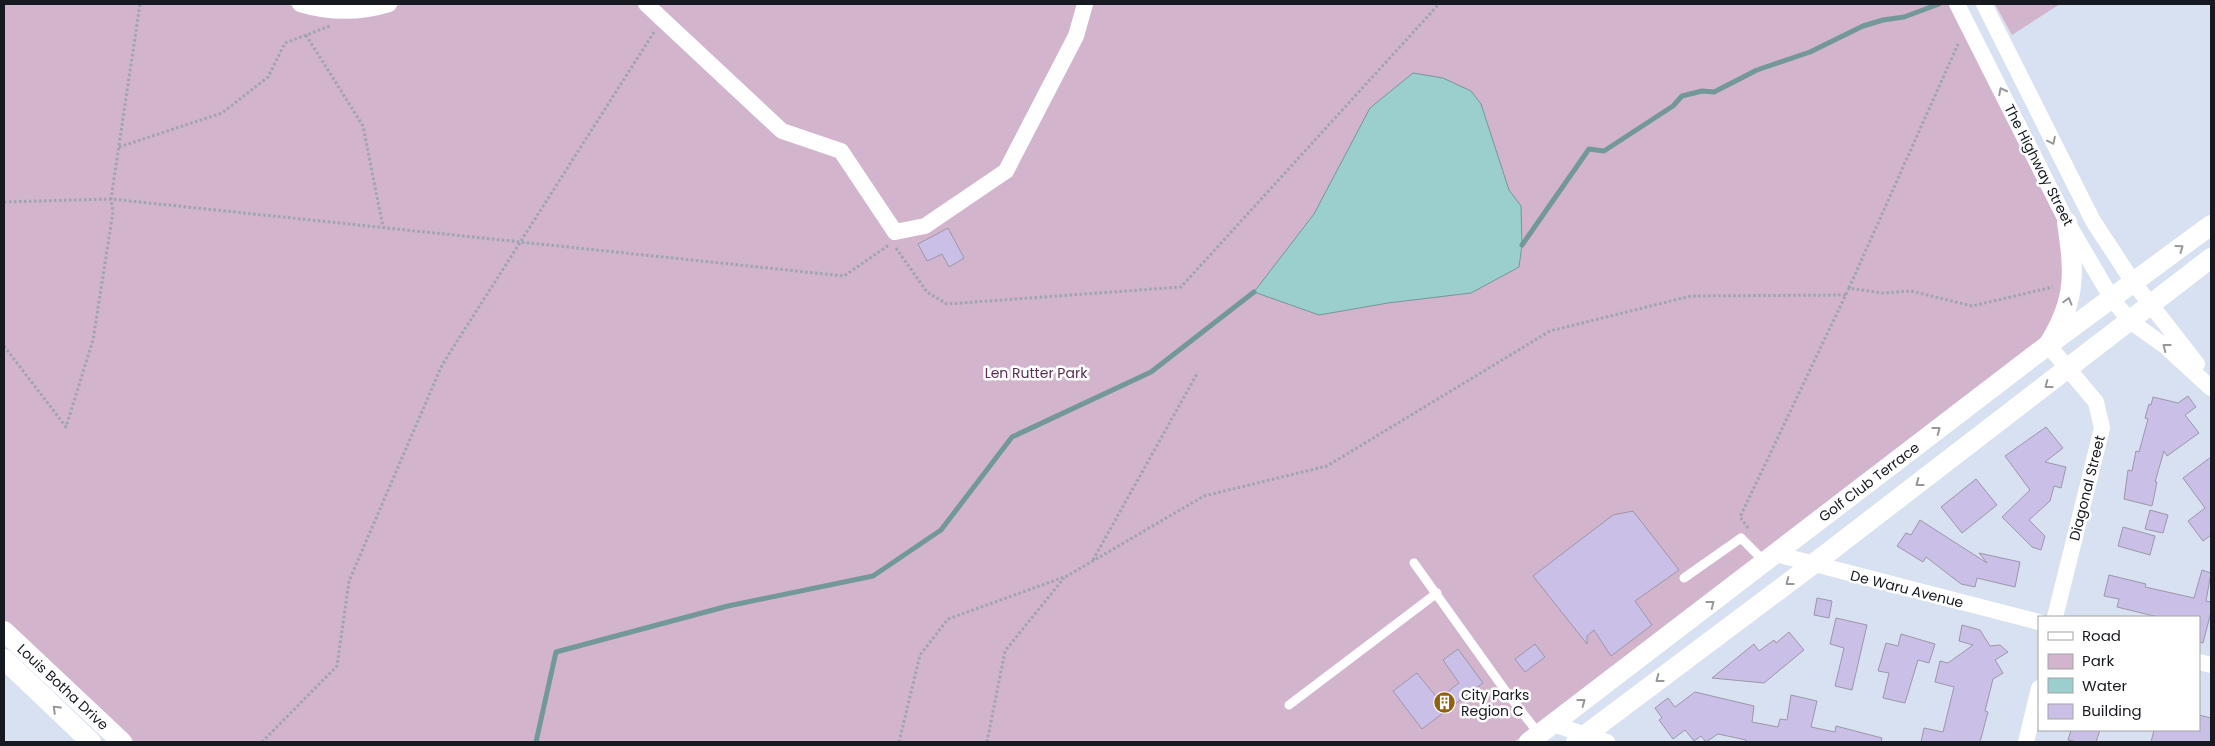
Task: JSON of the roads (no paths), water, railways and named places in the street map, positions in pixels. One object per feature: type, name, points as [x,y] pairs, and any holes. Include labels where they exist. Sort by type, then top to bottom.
[{"type":"street","points":[[300,4],[332,10],[351,10],[370,9],[389,4]]},
{"type":"street","points":[[646,4],[782,132],[841,151],[895,232],[925,226],[1006,172],[1076,36],[1085,4]]},
{"type":"street","name":"The Highway Street","points":[[1984,4],[2093,221],[2133,282],[2211,383]]},
{"type":"street","name":"The Highway Street","points":[[1960,8],[2067,222],[2112,299],[2130,321],[2190,367],[2211,388]]},
{"type":"street","points":[[2048,345],[2062,320],[2071,291],[2073,264],[2067,222]]},
{"type":"street","name":"Golf Club Terrace","points":[[1540,734],[2048,345],[2211,225]]},
{"type":"street","points":[[1581,738],[2068,370],[2211,258]]},
{"type":"street","name":"Diagonal Street","points":[[2048,345],[2096,402],[2102,428],[2055,616]]},
{"type":"street","name":"De Waru Avenue","points":[[1770,558],[1812,565],[2038,622]]},
{"type":"street","name":"Louis Botha Drive","points":[[4,631],[122,742]]},
{"type":"street","name":"Louis Botha Drive","points":[[4,659],[91,742]]},
{"type":"street","points":[[2026,742],[2038,692]]},
{"type":"street","points":[[1540,734],[1607,742]]},
{"type":"lane","points":[[1684,578],[1741,538],[1770,558]]},
{"type":"lane","points":[[1414,562],[1507,693],[1540,734]]},
{"type":"lane","points":[[1289,706],[1436,593]]},
{"type":"water","points":[[1413,73],[1443,78],[1471,91],[1481,104],[1509,190],[1521,206],[1522,245],[1519,267],[1471,293],[1388,303],[1319,315],[1254,292],[1314,214],[1370,108]]},
{"type":"waterway","points":[[1522,245],[1589,149],[1604,151],[1673,106],[1682,96],[1702,91],[1714,92],[1757,70],[1810,52],[1863,26],[1883,20],[1904,17],[1939,4]]},
{"type":"waterway","points":[[536,742],[556,652],[728,606],[873,576],[941,530],[1012,437],[1151,372],[1254,292]]},
{"type":"place","name":"City Parks Region C","points":[[1445,703]]},
{"type":"park label","name":"Len Rutter Park","points":[[1036,373]]}]
